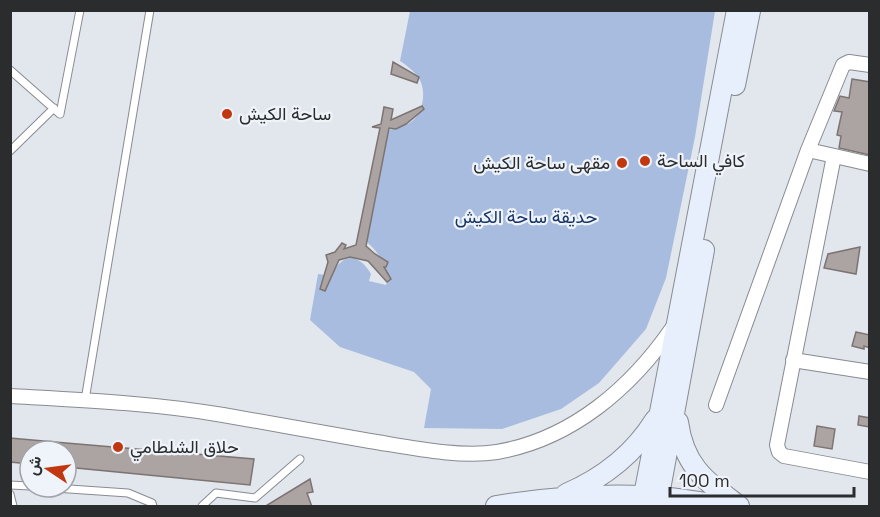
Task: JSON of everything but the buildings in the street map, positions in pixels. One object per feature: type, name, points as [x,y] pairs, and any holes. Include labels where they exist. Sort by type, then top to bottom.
[{"type":"main road","points":[[737,10],[678,320],[668,411],[692,464],[704,479],[739,507]]},
{"type":"main road","points":[[650,502],[750,10]]},
{"type":"main road","points":[[558,497],[579,488],[616,464],[668,411]]},
{"type":"main road","points":[[496,507],[558,497],[731,507]]},
{"type":"street","points":[[716,405],[808,150],[843,65],[849,62],[870,65]]},
{"type":"street","points":[[808,150],[870,164]]},
{"type":"street","points":[[834,156],[777,445],[779,452],[784,456],[870,472]]},
{"type":"street","points":[[10,396],[85,400],[211,413],[411,448],[453,452],[495,452],[535,443],[575,423],[607,402],[654,354],[678,320]]},
{"type":"street","points":[[793,360],[870,372]]},
{"type":"lane","points":[[10,70],[60,114],[80,10]]},
{"type":"lane","points":[[85,400],[150,10]]},
{"type":"lane","points":[[10,151],[54,108]]},
{"type":"lane","points":[[202,507],[216,493],[255,498],[300,459]]},
{"type":"lane","points":[[78,490],[128,493],[152,503],[153,507]]},
{"type":"lane","points":[[10,494],[13,507]]},
{"type":"green space","name":"حديقة ساحة الكيش","points":[[410,11],[715,11],[695,137],[666,278],[646,329],[599,383],[561,409],[502,429],[424,428],[431,389],[414,372],[340,347],[310,320],[318,274],[332,276],[337,266],[345,260],[354,258],[362,263],[371,274],[369,281],[386,285],[388,280],[381,259],[367,242],[389,130],[413,121],[422,103],[421,82],[400,61]]},
{"type":"place","name":"ساحة الكيش","points":[[227,114]]},
{"type":"place","name":"كافي الساحة","points":[[645,161]]},
{"type":"place","name":"مقهى ساحة الكيش","points":[[622,163]]},
{"type":"place","name":"حلاق الشلطامي","points":[[118,447]]}]
